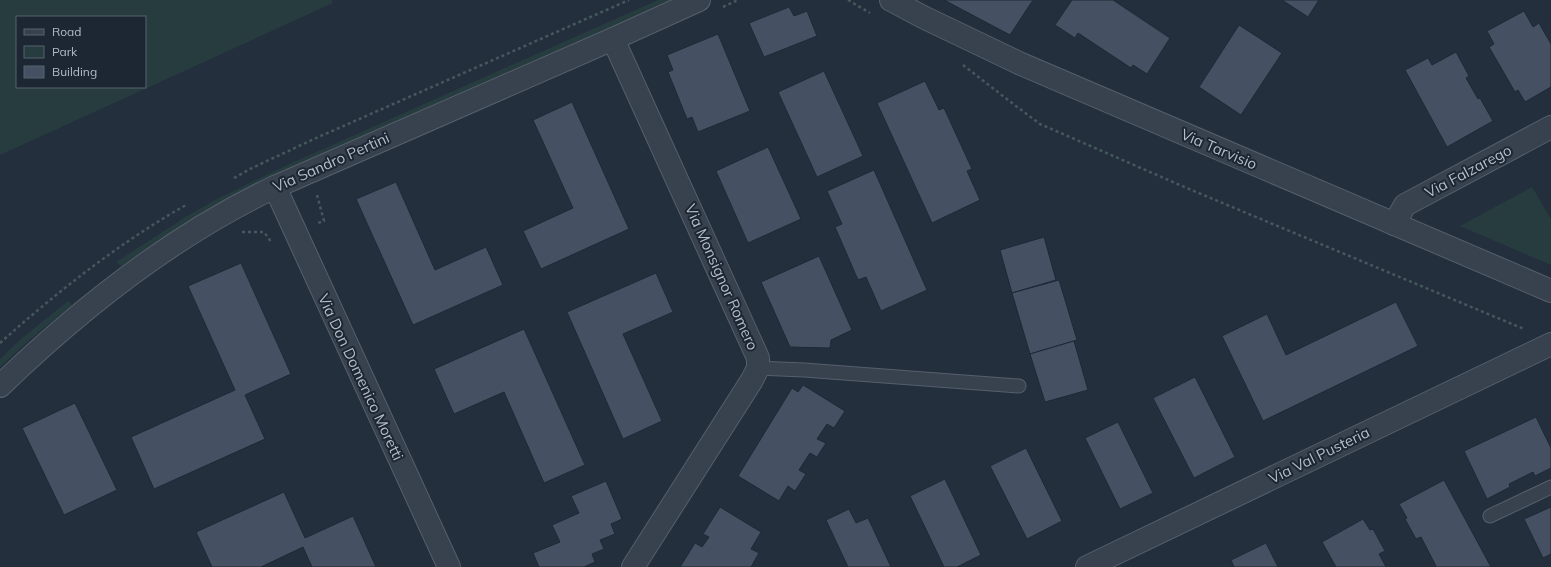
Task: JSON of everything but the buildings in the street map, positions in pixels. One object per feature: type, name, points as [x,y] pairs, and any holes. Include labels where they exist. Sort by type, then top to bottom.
[{"type":"street","name":"Via Sandro Pertini","points":[[0,386],[32,355],[139,268],[240,203],[699,0]]},
{"type":"street","name":"Via Tarvisio","points":[[891,0],[1019,63],[1551,291]]},
{"type":"street","name":"Via Monsignor Romero","points":[[613,39],[753,344],[758,358],[758,368],[748,387],[633,567]]},
{"type":"street","name":"Via Falzarego","points":[[1394,224],[1405,205],[1551,127]]},
{"type":"street","name":"Via Don Domenico Moretti","points":[[274,187],[449,567]]},
{"type":"street","name":"Via Val Pusteria","points":[[1087,567],[1551,344]]},
{"type":"lane","points":[[758,368],[1019,386]]},
{"type":"lane","points":[[1490,516],[1551,487]]},
{"type":"path","points":[[848,0],[876,16]]},
{"type":"path","points":[[963,65],[1040,124],[1189,189],[1530,332]]},
{"type":"path","points":[[236,236],[243,232],[264,232],[272,243],[296,234],[324,220],[316,195],[320,191]]},
{"type":"green space","points":[[0,0],[332,0],[333,3],[0,155]]},
{"type":"green space","points":[[658,0],[673,0],[275,176],[196,218],[121,266],[116,262],[184,218],[217,199],[285,166]]},
{"type":"green space","points":[[1532,187],[1551,219],[1551,265],[1460,226]]},
{"type":"green space","points":[[68,301],[72,305],[0,367],[0,359],[21,339]]}]
